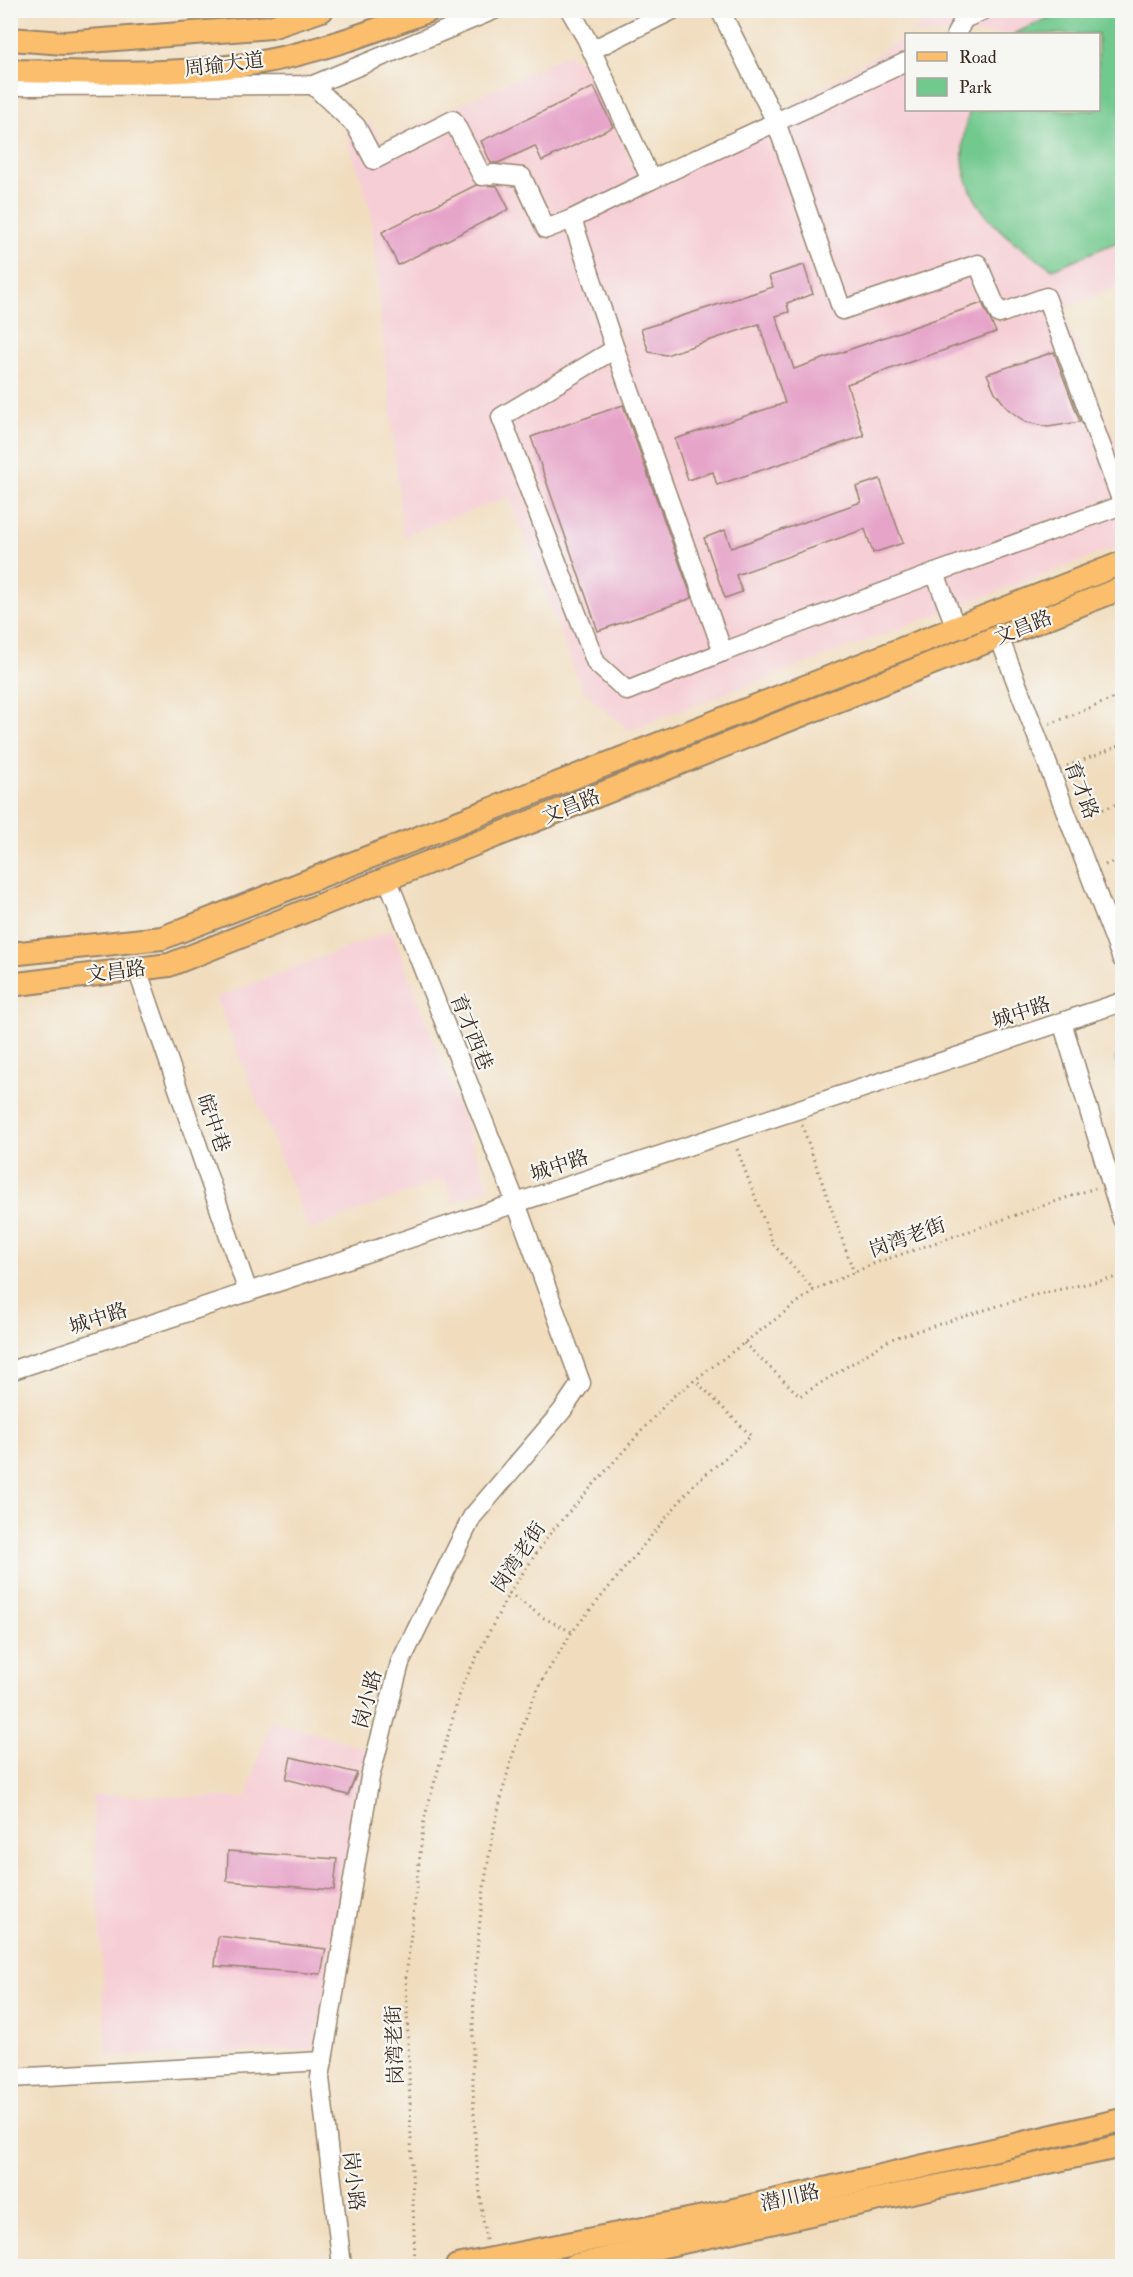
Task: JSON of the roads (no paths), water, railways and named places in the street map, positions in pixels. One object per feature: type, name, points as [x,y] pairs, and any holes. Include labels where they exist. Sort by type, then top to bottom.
[{"type":"main road","name":"周瑜大道","points":[[10,39],[64,43],[271,27],[322,10]]},
{"type":"main road","name":"周瑜大道","points":[[10,71],[125,74],[257,63],[358,37],[430,10]]},
{"type":"main road","name":"文昌路","points":[[10,954],[162,938],[1122,563]]},
{"type":"main road","name":"文昌路","points":[[10,985],[169,965],[1122,588]]},
{"type":"main road","name":"潜川路","points":[[457,2266],[708,2216],[1122,2121]]},
{"type":"main road","name":"潜川路","points":[[573,2266],[1122,2146]]},
{"type":"street","points":[[10,86],[313,85],[494,10]]},
{"type":"street","points":[[570,10],[592,50],[651,180]]},
{"type":"street","points":[[592,50],[673,10]]},
{"type":"street","points":[[615,349],[501,417],[596,663],[627,691],[723,652],[1122,504],[1047,297],[999,314],[978,264],[842,310],[776,122],[720,10]]},
{"type":"street","points":[[957,33],[964,20],[984,10]]},
{"type":"street","points":[[313,85],[356,126],[374,160],[453,120],[482,176],[494,174],[522,177],[546,229],[572,219],[905,62]]},
{"type":"street","points":[[572,219],[615,349],[723,652]]},
{"type":"street","points":[[935,573],[956,628]]},
{"type":"street","name":"育才路","points":[[999,637],[1122,959]]},
{"type":"street","name":"育才西巷","points":[[387,879],[516,1203]]},
{"type":"street","name":"皖中巷","points":[[137,969],[248,1292]]},
{"type":"street","name":"城中路","points":[[10,1371],[1122,1002]]},
{"type":"street","points":[[1062,1022],[1122,1219]]},
{"type":"street","name":"岗小路","points":[[342,2266],[320,2078],[370,1777],[400,1662],[472,1517],[562,1411],[580,1383],[516,1203]]},
{"type":"street","points":[[10,2078],[323,2061]]},
{"type":"waterway","points":[[1117,1059],[1122,1076]]}]
